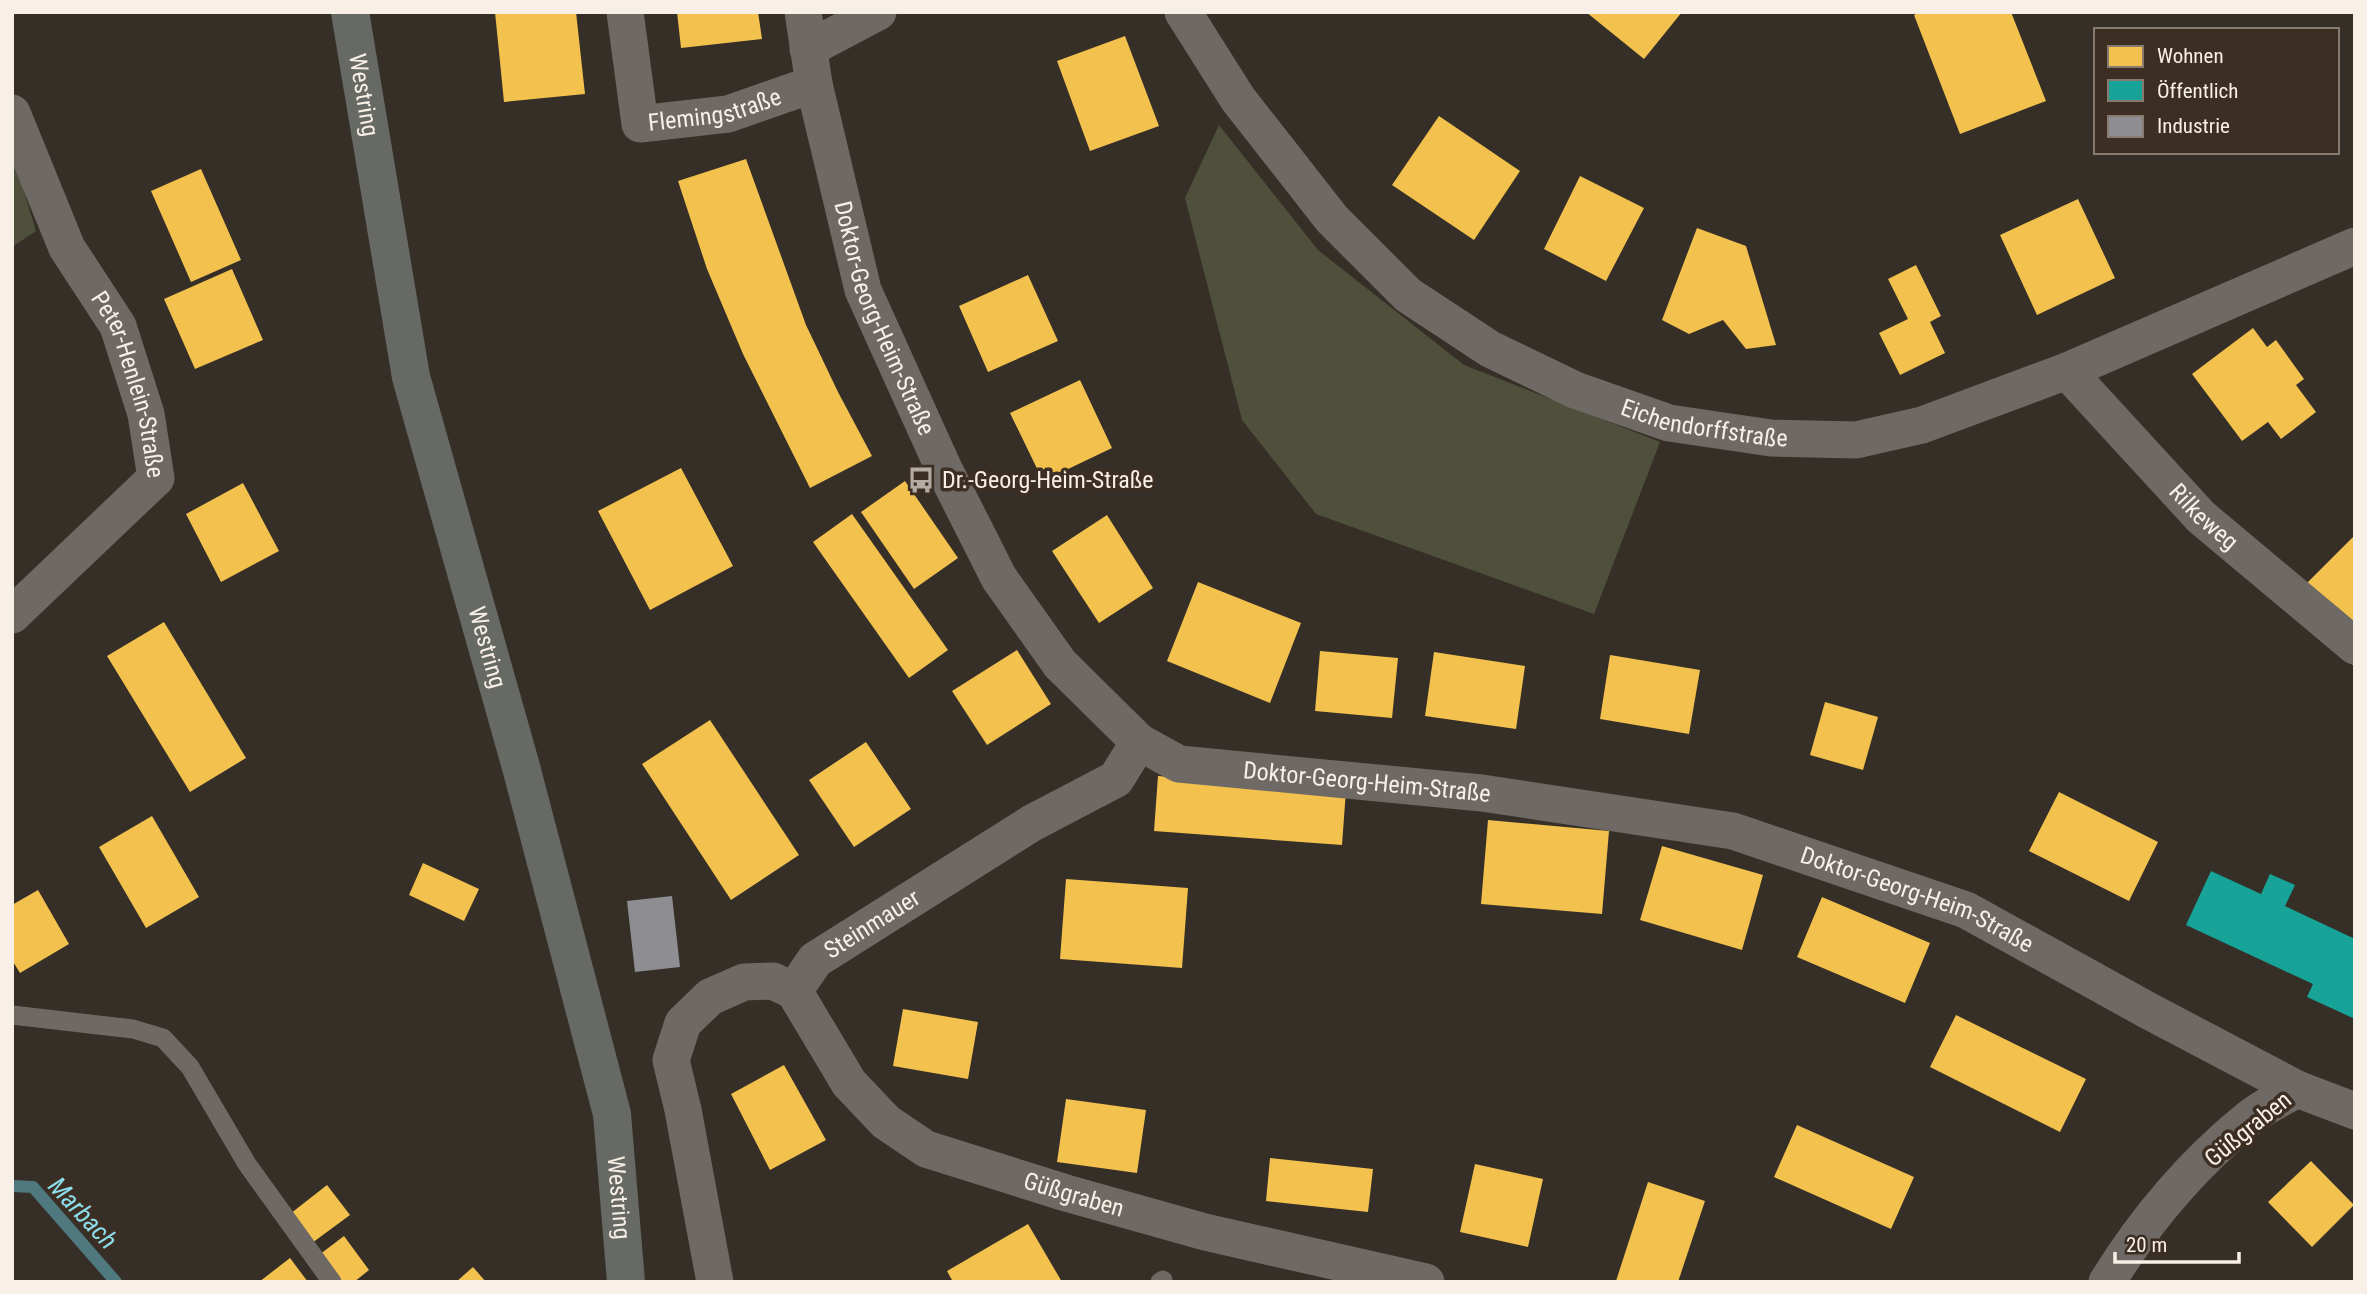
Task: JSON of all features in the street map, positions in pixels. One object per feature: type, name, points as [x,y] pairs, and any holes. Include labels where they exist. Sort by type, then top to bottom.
[{"type":"main road","name":"Westring","points":[[350,12],[411,377],[517,753],[612,1114],[626,1282]]},
{"type":"street","name":"Flemingstraße","points":[[625,12],[640,124],[728,114],[811,67]]},
{"type":"street","name":"Doktor-Georg-Heim-Straße","points":[[803,12],[811,67],[863,290],[926,434],[999,578],[1060,664],[1139,742],[1179,764],[1482,793],[1733,831],[1966,910],[2297,1089],[2355,1111]]},
{"type":"street","points":[[811,67],[878,12]]},
{"type":"street","name":"Eichendorffstraße","points":[[1182,12],[1238,99],[1332,219],[1408,295],[1490,349],[1575,390],[1669,423],[1771,438],[1856,440],[1922,425],[2067,371],[2355,246]]},
{"type":"street","name":"Peter-Henlein-Straße","points":[[12,113],[67,248],[118,326],[146,414],[156,478],[12,615]]},
{"type":"street","name":"Rilkeweg","points":[[2067,371],[2201,517],[2355,646]]},
{"type":"street","name":"Steinmauer","points":[[794,991],[815,960],[1032,823],[1116,779],[1139,742]]},
{"type":"street","points":[[715,1282],[671,1060],[683,1023],[710,997],[744,982],[773,981],[794,991]]},
{"type":"street","name":"Güßgraben","points":[[794,991],[849,1083],[886,1122],[926,1149],[1066,1194],[1205,1232],[1426,1282]]},
{"type":"street","name":"Güßgraben","points":[[2111,1274],[2188,1176],[2248,1119],[2297,1089]]},
{"type":"lane","points":[[12,1015],[133,1029],[163,1038],[190,1067],[247,1164],[332,1282]]},
{"type":"green space","points":[[1219,125],[1318,250],[1464,365],[1660,442],[1594,614],[1316,514],[1242,420],[1185,198]]},
{"type":"green space","points":[[12,152],[36,231],[12,247]]},
{"type":"building: Wohnen","points":[[495,12],[576,12],[585,94],[504,102]]},
{"type":"building: Wohnen","points":[[677,12],[758,12],[762,39],[681,48]]},
{"type":"building: Wohnen","points":[[1586,12],[1682,12],[1644,59]]},
{"type":"building: Wohnen","points":[[1920,12],[2011,12],[2046,101],[1960,134],[1914,15]]},
{"type":"building: Wohnen","points":[[1125,36],[1159,126],[1090,151],[1057,61]]},
{"type":"building: Wohnen","points":[[1439,116],[1520,171],[1474,240],[1392,185]]},
{"type":"building: Wohnen","points":[[746,159],[806,325],[872,456],[810,488],[743,354],[707,269],[678,181]]},
{"type":"building: Wohnen","points":[[201,169],[241,260],[191,282],[151,191]]},
{"type":"building: Wohnen","points":[[1580,176],[1644,208],[1606,281],[1544,249]]},
{"type":"building: Wohnen","points":[[2078,199],[2115,278],[2037,315],[2000,235]]},
{"type":"building: Wohnen","points":[[1697,228],[1746,246],[1776,345],[1746,349],[1723,320],[1689,334],[1662,320]]},
{"type":"building: Wohnen","points":[[1916,265],[1941,316],[1930,322],[1945,353],[1900,375],[1879,333],[1908,319],[1888,279]]},
{"type":"building: Wohnen","points":[[232,269],[263,340],[195,369],[164,299]]},
{"type":"building: Wohnen","points":[[1028,275],[1058,341],[988,372],[959,306]]},
{"type":"building: Wohnen","points":[[2253,328],[2267,347],[2276,340],[2304,379],[2296,385],[2316,412],[2281,439],[2268,422],[2242,441],[2192,374]]},
{"type":"building: Wohnen","points":[[1080,380],[1112,448],[1043,481],[1010,413]]},
{"type":"building: Wohnen","points":[[681,468],[733,566],[650,610],[598,511]]},
{"type":"building: Wohnen","points":[[905,481],[958,558],[914,589],[861,512]]},
{"type":"building: Wohnen","points":[[243,483],[279,551],[221,582],[186,514]]},
{"type":"building: Wohnen","points":[[852,514],[948,650],[909,678],[813,542]]},
{"type":"building: Wohnen","points":[[1107,515],[1153,588],[1099,623],[1052,551]]},
{"type":"building: Wohnen","points":[[2355,535],[2355,667],[2288,602]]},
{"type":"building: Wohnen","points":[[1198,582],[1301,623],[1270,703],[1167,661]]},
{"type":"building: Wohnen","points":[[164,622],[246,758],[190,792],[107,656]]},
{"type":"building: Wohnen","points":[[1017,650],[1051,704],[987,745],[952,691]]},
{"type":"building: Wohnen","points":[[1320,651],[1398,658],[1392,718],[1315,711]]},
{"type":"building: Wohnen","points":[[1434,652],[1525,666],[1516,729],[1425,716]]},
{"type":"building: Wohnen","points":[[1610,655],[1700,670],[1689,734],[1600,719]]},
{"type":"building: Wohnen","points":[[1825,702],[1878,717],[1863,770],[1810,755]]},
{"type":"building: Wohnen","points":[[710,720],[799,855],[731,900],[642,764]]},
{"type":"building: Wohnen","points":[[866,742],[911,809],[854,847],[809,780]]},
{"type":"building: Wohnen","points":[[1158,776],[1346,790],[1342,845],[1154,831]]},
{"type":"building: Wohnen","points":[[2059,792],[2158,842],[2129,901],[2029,851]]},
{"type":"building: Wohnen","points":[[152,816],[199,897],[146,928],[99,847]]},
{"type":"building: Wohnen","points":[[1488,820],[1609,831],[1602,914],[1481,904]]},
{"type":"building: Wohnen","points":[[1662,846],[1763,875],[1742,950],[1640,920]]},
{"type":"building: Wohnen","points":[[423,863],[479,889],[464,921],[409,895]]},
{"type":"building: Wohnen","points":[[1066,879],[1188,888],[1182,968],[1060,959]]},
{"type":"building: Wohnen","points":[[38,890],[69,944],[20,973],[12,960],[12,905]]},
{"type":"building: Wohnen","points":[[1822,897],[1930,943],[1905,1003],[1797,957]]},
{"type":"building: Wohnen","points":[[903,1009],[978,1022],[968,1079],[893,1066]]},
{"type":"building: Wohnen","points":[[1956,1015],[2086,1079],[2060,1132],[1930,1067]]},
{"type":"building: Wohnen","points":[[784,1065],[826,1140],[770,1170],[731,1094]]},
{"type":"building: Wohnen","points":[[1066,1099],[1146,1110],[1137,1173],[1057,1162]]},
{"type":"building: Wohnen","points":[[1797,1125],[1914,1177],[1891,1229],[1774,1177]]},
{"type":"building: Wohnen","points":[[1270,1158],[1373,1169],[1368,1212],[1266,1201]]},
{"type":"building: Wohnen","points":[[2311,1161],[2354,1205],[2312,1247],[2268,1202]]},
{"type":"building: Wohnen","points":[[1475,1164],[1543,1179],[1528,1247],[1460,1232]]},
{"type":"building: Wohnen","points":[[1648,1182],[1705,1201],[1678,1282],[1618,1282],[1616,1281]]},
{"type":"building: Wohnen","points":[[327,1185],[350,1215],[312,1243],[290,1214]]},
{"type":"building: Wohnen","points":[[1028,1224],[1062,1282],[953,1282],[947,1271]]},
{"type":"building: Wohnen","points":[[344,1236],[369,1270],[354,1282],[340,1282],[319,1255]]},
{"type":"building: Wohnen","points":[[290,1258],[308,1282],[259,1282]]},
{"type":"building: Wohnen","points":[[473,1267],[486,1282],[456,1282]]},
{"type":"building: Öffentlich","points":[[2211,871],[2261,894],[2270,874],[2295,885],[2285,906],[2355,939],[2355,1019],[2307,997],[2313,984],[2186,925]]},
{"type":"building: Industrie","points":[[672,896],[680,967],[635,972],[627,901]]},
{"type":"waterway","name":"Marbach","points":[[12,1186],[33,1187],[116,1282]]},
{"type":"place","name":"Dr.-Georg-Heim-Straße","points":[[921,480]]}]
